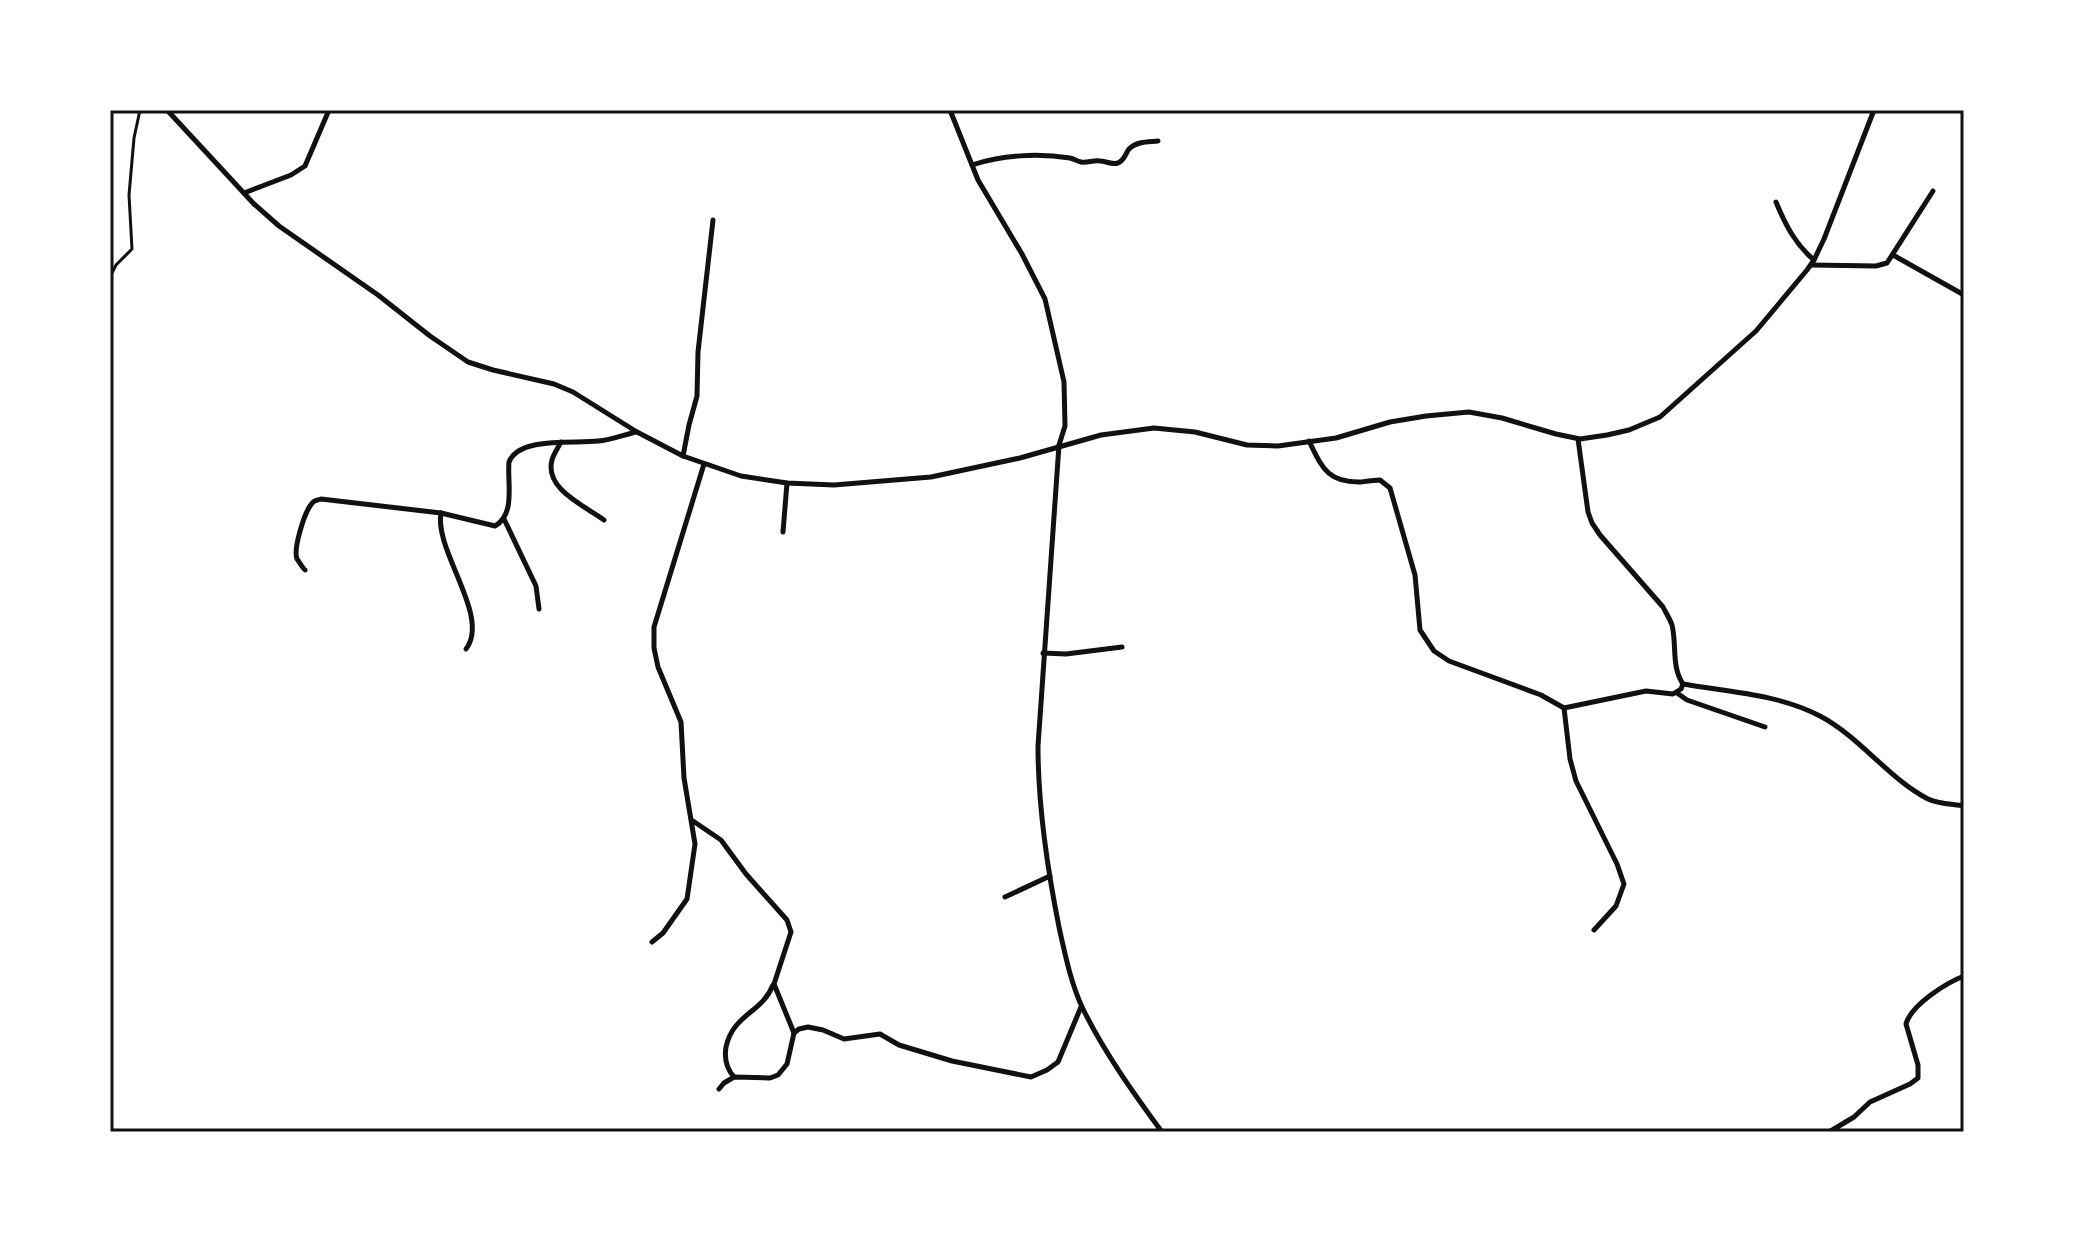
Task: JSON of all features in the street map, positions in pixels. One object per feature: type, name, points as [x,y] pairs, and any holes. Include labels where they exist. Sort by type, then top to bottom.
[{"type":"street","points":[[167,110],[279,226],[468,362],[554,384],[573,392],[637,432],[704,464],[741,476],[787,483],[834,485],[931,477],[1020,458],[1101,435],[1154,428],[1195,432],[1247,445],[1278,446],[1356,433],[1390,422],[1469,412],[1578,439],[1629,430],[1660,417],[1756,331],[1812,262],[1874,110]]},
{"type":"street","points":[[244,193],[291,175],[305,166],[329,110]]},
{"type":"street","points":[[950,110],[982,188],[1045,299],[1064,382],[1065,426],[1059,445],[1043,653],[1038,785],[1042,830],[1065,955],[1082,1007],[1111,1057],[1162,1132]]},
{"type":"street","points":[[972,165],[1008,156],[1049,156],[1083,162],[1117,163],[1135,145],[1158,141]]},
{"type":"street","points":[[1812,262],[1876,266],[1887,263],[1933,191]]},
{"type":"street","points":[[1776,202],[1792,236],[1812,262]]},
{"type":"street","points":[[683,456],[697,396],[698,352],[713,220]]},
{"type":"street","points":[[1893,255],[1964,295]]},
{"type":"street","points":[[305,570],[297,559],[297,545],[307,511],[315,501],[441,513],[495,526],[504,519],[509,498],[508,467],[511,456],[523,448],[561,442],[603,441],[637,432]]},
{"type":"street","points":[[1578,439],[1592,523],[1667,614],[1672,629],[1676,668],[1683,684]]},
{"type":"street","points":[[1309,441],[1328,474],[1354,481],[1380,480],[1390,488],[1415,575],[1420,630],[1434,651],[1449,661],[1532,691],[1564,708],[1646,691],[1677,693],[1683,699],[1765,727]]},
{"type":"street","points":[[561,442],[552,461],[554,483],[604,520]]},
{"type":"street","points":[[652,942],[663,933],[687,899],[695,844],[684,778],[680,715],[658,667],[653,636],[704,464]]},
{"type":"street","points":[[783,532],[787,483]]},
{"type":"street","points":[[441,513],[440,528],[471,622],[473,633],[466,649]]},
{"type":"street","points":[[504,519],[536,586],[539,609]]},
{"type":"street","points":[[1043,653],[1066,654],[1122,647]]},
{"type":"street","points":[[1677,693],[1683,684]]},
{"type":"street","points":[[1683,684],[1793,704],[1832,723],[1927,799],[1964,806]]},
{"type":"street","points":[[1564,708],[1576,781],[1623,876],[1623,891],[1616,906],[1594,930]]},
{"type":"street","points":[[693,821],[721,840],[787,920],[791,932],[766,1000],[744,1016],[730,1032],[725,1063],[734,1077]]},
{"type":"street","points":[[1005,897],[1050,876]]},
{"type":"street","points":[[1829,1132],[1854,1117],[1870,1102],[1915,1082],[1918,1065],[1907,1019],[1913,1010],[1936,992],[1964,976]]},
{"type":"street","points":[[719,1089],[734,1077],[770,1078],[778,1075],[787,1064],[794,1033],[774,984]]},
{"type":"street","points":[[794,1033],[808,1027],[844,1039],[880,1034],[899,1045],[952,1061],[1031,1077],[1058,1062],[1082,1007]]},
{"type":"lane","points":[[110,277],[116,265],[132,249],[129,195],[140,110]]}]
